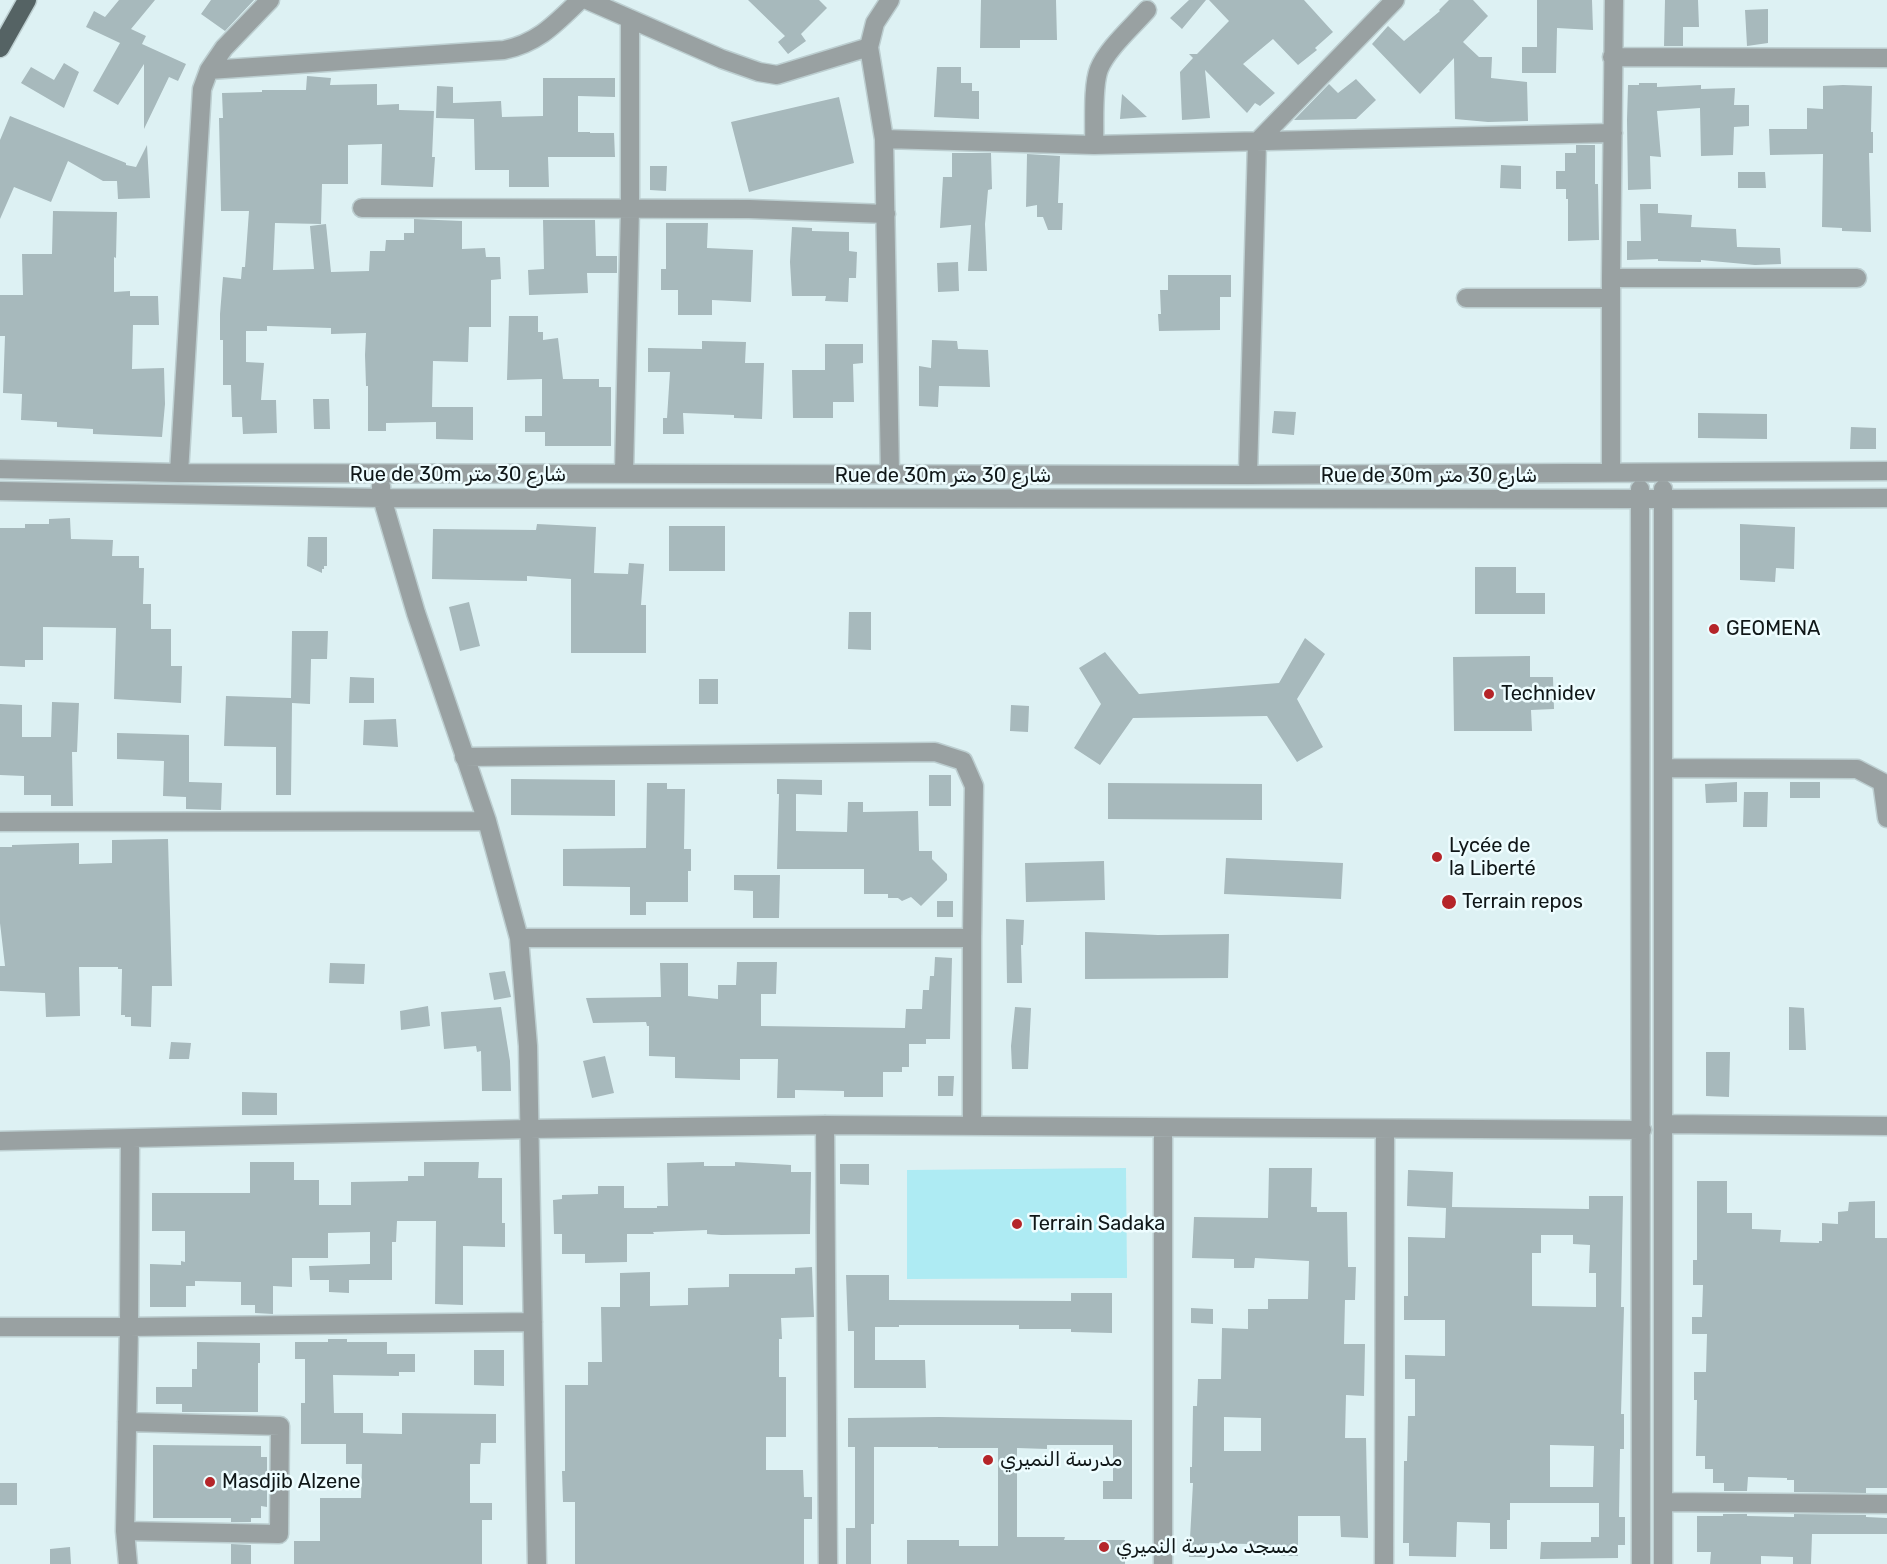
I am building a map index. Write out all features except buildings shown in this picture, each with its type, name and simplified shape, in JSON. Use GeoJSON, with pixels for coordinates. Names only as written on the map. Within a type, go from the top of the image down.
{"type":"FeatureCollection","features":[{"type":"Feature","properties":{"kind":"main road"},"geometry":{"type":"LineString","coordinates":[[0,48],[27,0]]}},
{"type":"Feature","properties":{"kind":"street"},"geometry":{"type":"LineString","coordinates":[[179,473],[202,89],[209,70],[224,48],[270,0]]}},
{"type":"Feature","properties":{"kind":"street"},"geometry":{"type":"LineString","coordinates":[[209,70],[504,50],[519,46],[548,31],[580,0]]}},
{"type":"Feature","properties":{"kind":"street"},"geometry":{"type":"LineString","coordinates":[[587,0],[722,59],[759,72],[777,75],[869,47]]}},
{"type":"Feature","properties":{"kind":"street"},"geometry":{"type":"LineString","coordinates":[[890,0],[875,23],[869,47],[884,139],[890,474]]}},
{"type":"Feature","properties":{"kind":"street"},"geometry":{"type":"LineString","coordinates":[[1248,476],[1257,142],[1395,0]]}},
{"type":"Feature","properties":{"kind":"street"},"geometry":{"type":"LineString","coordinates":[[1611,472],[1614,0]]}},
{"type":"Feature","properties":{"kind":"street"},"geometry":{"type":"LineString","coordinates":[[1094,146],[1096,83],[1099,69],[1109,52],[1147,10]]}},
{"type":"Feature","properties":{"kind":"street"},"geometry":{"type":"LineString","coordinates":[[624,473],[630,209],[630,20]]}},
{"type":"Feature","properties":{"kind":"street"},"geometry":{"type":"LineString","coordinates":[[1612,57],[1887,58]]}},
{"type":"Feature","properties":{"kind":"street"},"geometry":{"type":"LineString","coordinates":[[884,139],[1094,146],[1613,133]]}},
{"type":"Feature","properties":{"kind":"street"},"geometry":{"type":"LineString","coordinates":[[362,208],[749,209],[886,214]]}},
{"type":"Feature","properties":{"kind":"street"},"geometry":{"type":"LineString","coordinates":[[1611,278],[1857,278]]}},
{"type":"Feature","properties":{"kind":"street"},"geometry":{"type":"LineString","coordinates":[[1466,298],[1611,298]]}},
{"type":"Feature","properties":{"kind":"street","name":"Rue de 30m شارع 30 متر"},"geometry":{"type":"LineString","coordinates":[[0,469],[179,473],[1248,476],[1887,471]]}},
{"type":"Feature","properties":{"kind":"street"},"geometry":{"type":"LineString","coordinates":[[1641,472],[1641,1564]]}},
{"type":"Feature","properties":{"kind":"street"},"geometry":{"type":"LineString","coordinates":[[1663,1564],[1664,472]]}},
{"type":"Feature","properties":{"kind":"street"},"geometry":{"type":"LineString","coordinates":[[380,473],[382,498],[416,613],[487,821],[519,938],[528,1046],[537,1564]]}},
{"type":"Feature","properties":{"kind":"street","name":"Rue de 30m شارع 30 متر"},"geometry":{"type":"LineString","coordinates":[[0,491],[382,498],[1887,498]]}},
{"type":"Feature","properties":{"kind":"street"},"geometry":{"type":"LineString","coordinates":[[464,757],[935,752],[963,761],[974,786],[972,1125]]}},
{"type":"Feature","properties":{"kind":"street"},"geometry":{"type":"LineString","coordinates":[[1664,768],[1857,769],[1882,782],[1887,818]]}},
{"type":"Feature","properties":{"kind":"street"},"geometry":{"type":"LineString","coordinates":[[0,822],[487,821]]}},
{"type":"Feature","properties":{"kind":"street"},"geometry":{"type":"LineString","coordinates":[[519,938],[972,939]]}},
{"type":"Feature","properties":{"kind":"street"},"geometry":{"type":"LineString","coordinates":[[1664,1124],[1887,1126]]}},
{"type":"Feature","properties":{"kind":"street"},"geometry":{"type":"LineString","coordinates":[[0,1142],[529,1129],[825,1125],[1642,1130]]}},
{"type":"Feature","properties":{"kind":"street"},"geometry":{"type":"LineString","coordinates":[[825,1125],[828,1564]]}},
{"type":"Feature","properties":{"kind":"street"},"geometry":{"type":"LineString","coordinates":[[1163,1128],[1163,1564]]}},
{"type":"Feature","properties":{"kind":"street"},"geometry":{"type":"LineString","coordinates":[[1384,1564],[1385,1130]]}},
{"type":"Feature","properties":{"kind":"street"},"geometry":{"type":"LineString","coordinates":[[128,1564],[125,1531],[130,1139]]}},
{"type":"Feature","properties":{"kind":"street"},"geometry":{"type":"LineString","coordinates":[[0,1327],[533,1322]]}},
{"type":"Feature","properties":{"kind":"street"},"geometry":{"type":"LineString","coordinates":[[125,1531],[279,1534],[280,1426],[128,1422]]}},
{"type":"Feature","properties":{"kind":"street"},"geometry":{"type":"LineString","coordinates":[[1664,1502],[1887,1504]]}},
{"type":"Feature","properties":{"kind":"shaded area","name":"Terrain Sadaka"},"geometry":{"type":"Polygon","coordinates":[[[1126,1168],[1127,1278],[907,1279],[907,1170],[1126,1168]]]}},
{"type":"Feature","properties":{"kind":"place","name":"GEOMENA"},"geometry":{"type":"Point","coordinates":[1714,629]}},
{"type":"Feature","properties":{"kind":"place","name":"Technidev"},"geometry":{"type":"Point","coordinates":[1489,694]}},
{"type":"Feature","properties":{"kind":"place","name":"Lycée de la Liberté"},"geometry":{"type":"Point","coordinates":[1437,857]}},
{"type":"Feature","properties":{"kind":"place","name":"Terrain repos"},"geometry":{"type":"Point","coordinates":[1449,902]}},
{"type":"Feature","properties":{"kind":"place","name":"Terrain Sadaka"},"geometry":{"type":"Point","coordinates":[1017,1224]}},
{"type":"Feature","properties":{"kind":"place","name":"مدرسة النميري"},"geometry":{"type":"Point","coordinates":[988,1460]}},
{"type":"Feature","properties":{"kind":"place","name":"Masdjib Alzene"},"geometry":{"type":"Point","coordinates":[210,1482]}},
{"type":"Feature","properties":{"kind":"place","name":"مسجد مدرسة النميري"},"geometry":{"type":"Point","coordinates":[1104,1547]}}]}
